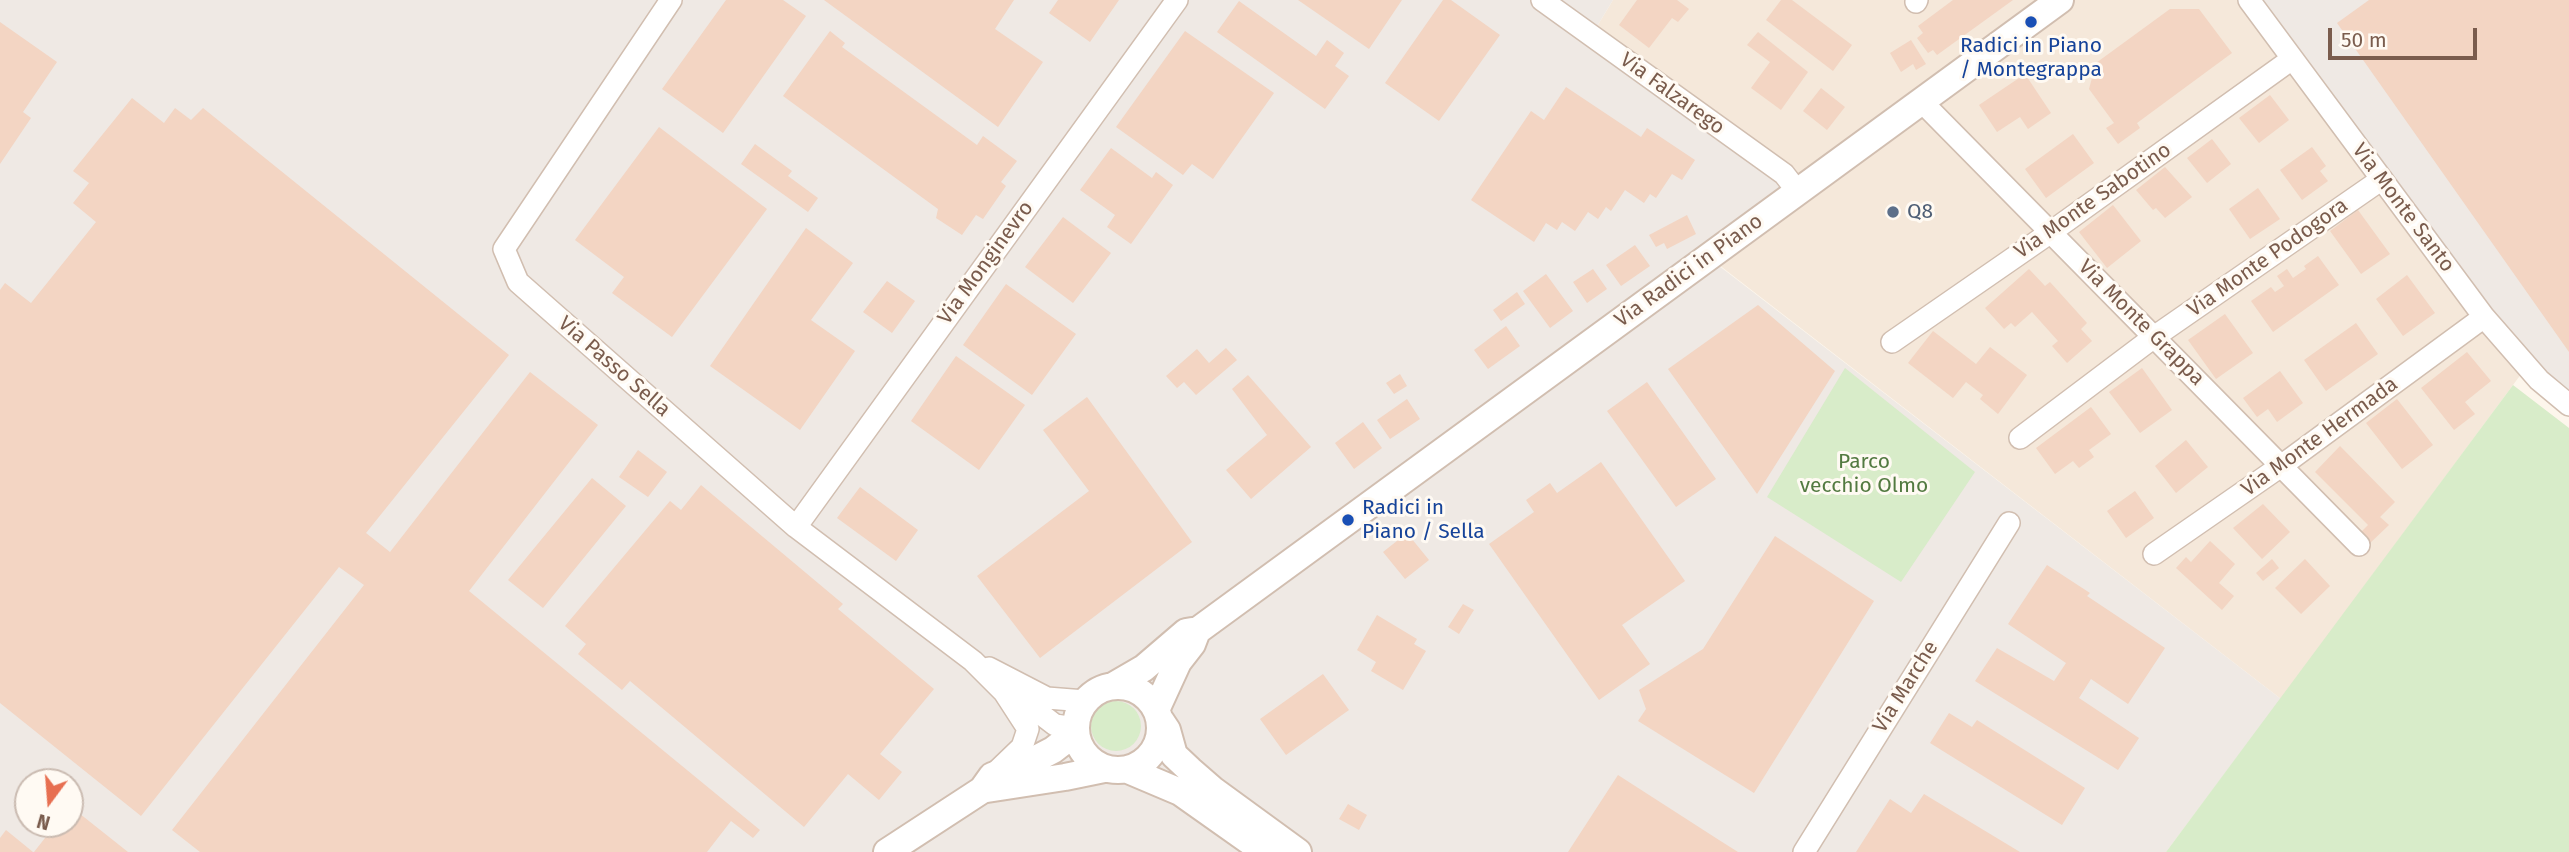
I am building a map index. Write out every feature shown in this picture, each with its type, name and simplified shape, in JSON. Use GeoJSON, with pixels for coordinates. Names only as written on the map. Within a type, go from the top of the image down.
{"type":"FeatureCollection","features":[{"type":"Feature","properties":{"kind":"street","name":"Via Passo Sella"},"geometry":{"type":"LineString","coordinates":[[671,0],[504,249],[518,282],[796,527],[973,661],[1004,692],[1028,729],[1022,747],[987,783]]}},
{"type":"Feature","properties":{"kind":"street","name":"Via Monginevro"},"geometry":{"type":"LineString","coordinates":[[796,527],[1177,0]]}},
{"type":"Feature","properties":{"kind":"street","name":"Via Falzarego"},"geometry":{"type":"LineString","coordinates":[[1542,0],[1784,174],[1798,192]]}},
{"type":"Feature","properties":{"kind":"street","name":"Via Radici in Piano"},"geometry":{"type":"LineString","coordinates":[[1113,686],[1144,668],[1186,632],[1197,631],[2060,0]]}},
{"type":"Feature","properties":{"kind":"street","name":"Via Monte Santo"},"geometry":{"type":"LineString","coordinates":[[2249,0],[2484,317],[2539,380],[2569,405]]}},
{"type":"Feature","properties":{"kind":"street","name":"Via Monte Sabotino"},"geometry":{"type":"LineString","coordinates":[[1892,342],[2292,59]]}},
{"type":"Feature","properties":{"kind":"street","name":"Via Monte Grappa"},"geometry":{"type":"LineString","coordinates":[[1922,102],[2359,545]]}},
{"type":"Feature","properties":{"kind":"street","name":"Via Monte Podogora"},"geometry":{"type":"LineString","coordinates":[[2020,438],[2154,337],[2382,179]]}},
{"type":"Feature","properties":{"kind":"street","name":"Via Monte Hermada"},"geometry":{"type":"LineString","coordinates":[[2154,554],[2281,466],[2484,317]]}},
{"type":"Feature","properties":{"kind":"street","name":"Via Marche"},"geometry":{"type":"LineString","coordinates":[[1804,852],[2009,523]]}},
{"type":"Feature","properties":{"kind":"street"},"geometry":{"type":"LineString","coordinates":[[987,783],[1065,777],[1140,765],[1150,757],[1157,746],[1160,733],[1158,715],[1178,662],[1192,644],[1197,631]]}},
{"type":"Feature","properties":{"kind":"street","name":"Via Passo Sella"},"geometry":{"type":"LineString","coordinates":[[973,661],[1047,698],[1085,701]]}},
{"type":"Feature","properties":{"kind":"street"},"geometry":{"type":"LineString","coordinates":[[1263,851],[1180,792],[1087,758],[1081,750],[1075,731],[1079,710],[1085,701],[1102,688],[1126,687],[1139,691],[1167,730],[1174,755],[1213,790],[1298,852]]}},
{"type":"Feature","properties":{"kind":"street","name":"Via Passo Sella"},"geometry":{"type":"LineString","coordinates":[[1004,692],[1020,699],[1055,724],[1075,731]]}},
{"type":"Feature","properties":{"kind":"street"},"geometry":{"type":"LineString","coordinates":[[887,852],[987,783],[1053,750],[1075,731]]}},
{"type":"Feature","properties":{"kind":"shaded area"},"geometry":{"type":"Polygon","coordinates":[[[0,0],[1613,0],[1596,28],[1794,176],[1701,252],[2281,699],[2166,852],[0,852],[0,0]]]}},
{"type":"Feature","properties":{"kind":"shaded area"},"geometry":{"type":"Polygon","coordinates":[[[1613,0],[2253,0],[2530,362],[2281,699],[1701,251],[1793,177],[1596,28],[1613,0]]]}},
{"type":"Feature","properties":{"kind":"shaded area"},"geometry":{"type":"Polygon","coordinates":[[[2253,0],[2569,0],[2569,394],[2530,362],[2253,0]]]}},
{"type":"Feature","properties":{"kind":"green space","name":"Parco vecchio Olmo"},"geometry":{"type":"Polygon","coordinates":[[[1845,368],[1975,472],[1901,582],[1767,497],[1845,368]]]}},
{"type":"Feature","properties":{"kind":"green space"},"geometry":{"type":"Polygon","coordinates":[[[2513,385],[2569,428],[2569,852],[2166,852],[2513,385]]]}},
{"type":"Feature","properties":{"kind":"green space"},"geometry":{"type":"Polygon","coordinates":[[[1116,701],[1134,708],[1141,726],[1134,744],[1116,751],[1098,744],[1091,726],[1098,708],[1116,701]]]}},
{"type":"Feature","properties":{"kind":"building"},"geometry":{"type":"Polygon","coordinates":[[[726,0],[783,0],[806,16],[723,133],[662,89],[726,0]]]}},
{"type":"Feature","properties":{"kind":"building"},"geometry":{"type":"Polygon","coordinates":[[[824,0],[1014,0],[995,29],[1043,62],[998,127],[824,0]]]}},
{"type":"Feature","properties":{"kind":"building"},"geometry":{"type":"Polygon","coordinates":[[[1058,0],[1119,0],[1090,42],[1049,13],[1058,0]]]}},
{"type":"Feature","properties":{"kind":"building"},"geometry":{"type":"Polygon","coordinates":[[[1298,0],[1402,0],[1369,49],[1298,0]]]}},
{"type":"Feature","properties":{"kind":"building"},"geometry":{"type":"Polygon","coordinates":[[[1443,0],[1451,0],[1500,35],[1439,121],[1385,83],[1443,0]]]}},
{"type":"Feature","properties":{"kind":"building"},"geometry":{"type":"Polygon","coordinates":[[[1637,0],[1677,0],[1689,9],[1678,22],[1672,18],[1649,48],[1619,25],[1637,0]]]}},
{"type":"Feature","properties":{"kind":"building"},"geometry":{"type":"Polygon","coordinates":[[[1781,0],[1792,0],[1852,45],[1833,71],[1766,20],[1781,0]]]}},
{"type":"Feature","properties":{"kind":"building"},"geometry":{"type":"Polygon","coordinates":[[[1953,0],[2013,0],[1937,55],[1933,50],[1928,53],[1917,38],[1923,33],[1918,26],[1953,0]]]}},
{"type":"Feature","properties":{"kind":"building"},"geometry":{"type":"Polygon","coordinates":[[[2369,0],[2569,0],[2569,352],[2337,23],[2369,0]]]}},
{"type":"Feature","properties":{"kind":"building"},"geometry":{"type":"Polygon","coordinates":[[[1239,1],[1316,56],[1327,40],[1344,53],[1335,66],[1349,76],[1325,109],[1217,32],[1239,1]]]}},
{"type":"Feature","properties":{"kind":"building"},"geometry":{"type":"Polygon","coordinates":[[[2170,9],[2199,9],[2232,53],[2137,123],[2140,128],[2118,144],[2106,128],[2114,123],[2089,89],[2096,63],[2170,9]]]}},
{"type":"Feature","properties":{"kind":"building"},"geometry":{"type":"Polygon","coordinates":[[[0,22],[57,62],[23,112],[31,118],[0,164],[0,22]]]}},
{"type":"Feature","properties":{"kind":"building"},"geometry":{"type":"Polygon","coordinates":[[[830,31],[845,43],[842,47],[977,145],[983,136],[1017,161],[1001,182],[1006,186],[983,219],[976,215],[962,235],[936,218],[938,209],[783,96],[830,31]]]}},
{"type":"Feature","properties":{"kind":"building"},"geometry":{"type":"Polygon","coordinates":[[[1185,31],[1274,93],[1213,179],[1192,164],[1183,175],[1116,127],[1185,31]]]}},
{"type":"Feature","properties":{"kind":"building"},"geometry":{"type":"Polygon","coordinates":[[[1758,32],[1808,72],[1781,110],[1751,88],[1770,62],[1747,45],[1758,32]]]}},
{"type":"Feature","properties":{"kind":"building"},"geometry":{"type":"Polygon","coordinates":[[[1911,40],[1926,64],[1916,70],[1913,64],[1901,72],[1890,53],[1911,40]]]}},
{"type":"Feature","properties":{"kind":"building"},"geometry":{"type":"Polygon","coordinates":[[[2025,74],[2051,113],[2028,129],[2020,117],[1997,132],[1979,105],[2025,74]]]}},
{"type":"Feature","properties":{"kind":"building"},"geometry":{"type":"Polygon","coordinates":[[[1566,87],[1641,137],[1647,128],[1695,160],[1682,180],[1672,174],[1656,198],[1650,194],[1644,203],[1625,190],[1611,211],[1606,207],[1598,219],[1588,212],[1575,231],[1562,222],[1557,230],[1546,223],[1534,242],[1471,200],[1531,111],[1544,120],[1566,87]]]}},
{"type":"Feature","properties":{"kind":"building"},"geometry":{"type":"Polygon","coordinates":[[[1821,88],[1845,107],[1827,130],[1803,111],[1821,88]]]}},
{"type":"Feature","properties":{"kind":"building"},"geometry":{"type":"Polygon","coordinates":[[[2270,95],[2289,120],[2259,143],[2239,118],[2270,95]]]}},
{"type":"Feature","properties":{"kind":"building"},"geometry":{"type":"Polygon","coordinates":[[[132,98],[164,123],[175,108],[191,120],[203,108],[509,355],[366,533],[390,552],[530,372],[598,425],[469,591],[760,830],[753,838],[731,821],[707,852],[200,852],[172,830],[364,585],[339,567],[141,816],[0,703],[0,290],[5,283],[31,303],[96,222],[73,203],[89,183],[73,171],[132,98]]]}},
{"type":"Feature","properties":{"kind":"building"},"geometry":{"type":"Polygon","coordinates":[[[659,127],[767,209],[672,337],[612,293],[624,277],[575,240],[659,127]]]}},
{"type":"Feature","properties":{"kind":"building"},"geometry":{"type":"Polygon","coordinates":[[[2073,134],[2094,163],[2046,198],[2025,169],[2073,134]]]}},
{"type":"Feature","properties":{"kind":"building"},"geometry":{"type":"Polygon","coordinates":[[[2212,139],[2231,164],[2207,183],[2187,158],[2212,139]]]}},
{"type":"Feature","properties":{"kind":"building"},"geometry":{"type":"Polygon","coordinates":[[[755,144],[792,171],[788,176],[818,198],[808,212],[741,164],[755,144]]]}},
{"type":"Feature","properties":{"kind":"building"},"geometry":{"type":"Polygon","coordinates":[[[2312,147],[2326,166],[2320,171],[2328,181],[2302,200],[2280,170],[2312,147]]]}},
{"type":"Feature","properties":{"kind":"building"},"geometry":{"type":"Polygon","coordinates":[[[1111,148],[1152,178],[1156,172],[1173,185],[1131,244],[1107,227],[1115,215],[1080,190],[1111,148]]]}},
{"type":"Feature","properties":{"kind":"building"},"geometry":{"type":"Polygon","coordinates":[[[2165,167],[2192,197],[2165,218],[2156,208],[2153,210],[2136,190],[2165,167]]]}},
{"type":"Feature","properties":{"kind":"building"},"geometry":{"type":"Polygon","coordinates":[[[2258,188],[2280,219],[2250,239],[2229,209],[2258,188]]]}},
{"type":"Feature","properties":{"kind":"building"},"geometry":{"type":"Polygon","coordinates":[[[2113,205],[2141,241],[2107,268],[2079,232],[2113,205]]]}},
{"type":"Feature","properties":{"kind":"building"},"geometry":{"type":"Polygon","coordinates":[[[2358,210],[2390,254],[2361,274],[2330,231],[2358,210]]]}},
{"type":"Feature","properties":{"kind":"building"},"geometry":{"type":"Polygon","coordinates":[[[1687,215],[1696,234],[1667,249],[1664,243],[1656,247],[1649,235],[1687,215]]]}},
{"type":"Feature","properties":{"kind":"building"},"geometry":{"type":"Polygon","coordinates":[[[1063,217],[1111,253],[1073,303],[1025,267],[1063,217]]]}},
{"type":"Feature","properties":{"kind":"building"},"geometry":{"type":"Polygon","coordinates":[[[806,228],[853,263],[811,320],[855,351],[800,430],[710,366],[806,228]]]}},
{"type":"Feature","properties":{"kind":"building"},"geometry":{"type":"Polygon","coordinates":[[[1635,245],[1650,266],[1621,286],[1606,265],[1635,245]]]}},
{"type":"Feature","properties":{"kind":"building"},"geometry":{"type":"Polygon","coordinates":[[[2318,256],[2339,285],[2273,332],[2251,301],[2271,287],[2275,292],[2284,286],[2277,276],[2287,269],[2293,278],[2318,256]]]}},
{"type":"Feature","properties":{"kind":"building"},"geometry":{"type":"Polygon","coordinates":[[[1593,269],[1607,289],[1587,303],[1573,282],[1593,269]]]}},
{"type":"Feature","properties":{"kind":"building"},"geometry":{"type":"Polygon","coordinates":[[[2029,269],[2045,286],[2050,282],[2087,323],[2081,329],[2092,341],[2067,363],[2052,346],[2058,341],[2032,312],[2015,327],[2011,323],[2004,329],[1985,308],[2029,269]]]}},
{"type":"Feature","properties":{"kind":"building"},"geometry":{"type":"Polygon","coordinates":[[[1546,274],[1573,311],[1550,328],[1523,291],[1546,274]]]}},
{"type":"Feature","properties":{"kind":"building"},"geometry":{"type":"Polygon","coordinates":[[[2407,275],[2435,313],[2403,336],[2376,299],[2407,275]]]}},
{"type":"Feature","properties":{"kind":"building"},"geometry":{"type":"Polygon","coordinates":[[[887,281],[915,301],[892,333],[863,312],[887,281]]]}},
{"type":"Feature","properties":{"kind":"building"},"geometry":{"type":"Polygon","coordinates":[[[1006,284],[1076,334],[1032,395],[963,345],[1006,284]]]}},
{"type":"Feature","properties":{"kind":"building"},"geometry":{"type":"Polygon","coordinates":[[[1517,292],[1525,304],[1501,321],[1493,310],[1517,292]]]}},
{"type":"Feature","properties":{"kind":"building"},"geometry":{"type":"Polygon","coordinates":[[[1758,305],[1835,371],[1757,494],[1668,369],[1758,305]]]}},
{"type":"Feature","properties":{"kind":"building"},"geometry":{"type":"Polygon","coordinates":[[[2225,314],[2253,353],[2216,379],[2188,340],[2225,314]]]}},
{"type":"Feature","properties":{"kind":"building"},"geometry":{"type":"Polygon","coordinates":[[[2356,323],[2378,354],[2326,391],[2304,360],[2356,323]]]}},
{"type":"Feature","properties":{"kind":"building"},"geometry":{"type":"Polygon","coordinates":[[[1506,326],[1520,346],[1488,369],[1474,350],[1506,326]]]}},
{"type":"Feature","properties":{"kind":"building"},"geometry":{"type":"Polygon","coordinates":[[[1933,331],[1976,364],[1990,347],[2027,375],[1998,414],[1980,399],[1983,395],[1966,382],[1953,398],[1908,363],[1933,331]]]}},
{"type":"Feature","properties":{"kind":"building"},"geometry":{"type":"Polygon","coordinates":[[[1226,348],[1237,360],[1196,395],[1184,382],[1177,388],[1166,376],[1197,349],[1209,363],[1226,348]]]}},
{"type":"Feature","properties":{"kind":"building"},"geometry":{"type":"Polygon","coordinates":[[[2467,352],[2491,381],[2465,402],[2475,414],[2454,430],[2421,388],[2467,352]]]}},
{"type":"Feature","properties":{"kind":"building"},"geometry":{"type":"Polygon","coordinates":[[[956,356],[1025,405],[979,470],[911,421],[956,356]]]}},
{"type":"Feature","properties":{"kind":"building"},"geometry":{"type":"Polygon","coordinates":[[[2142,368],[2172,410],[2140,433],[2109,392],[2142,368]]]}},
{"type":"Feature","properties":{"kind":"building"},"geometry":{"type":"Polygon","coordinates":[[[2280,371],[2303,403],[2277,422],[2268,409],[2257,417],[2243,398],[2280,371]]]}},
{"type":"Feature","properties":{"kind":"building"},"geometry":{"type":"Polygon","coordinates":[[[1400,374],[1407,386],[1394,394],[1386,383],[1400,374]]]}},
{"type":"Feature","properties":{"kind":"building"},"geometry":{"type":"Polygon","coordinates":[[[1248,375],[1311,447],[1251,499],[1226,470],[1267,435],[1232,389],[1248,375]]]}},
{"type":"Feature","properties":{"kind":"building"},"geometry":{"type":"Polygon","coordinates":[[[1647,382],[1716,479],[1676,507],[1607,411],[1647,382]]]}},
{"type":"Feature","properties":{"kind":"building"},"geometry":{"type":"Polygon","coordinates":[[[1087,397],[1192,542],[1040,658],[977,576],[1089,491],[1043,430],[1087,397]]]}},
{"type":"Feature","properties":{"kind":"building"},"geometry":{"type":"Polygon","coordinates":[[[1407,399],[1420,419],[1390,439],[1377,420],[1407,399]]]}},
{"type":"Feature","properties":{"kind":"building"},"geometry":{"type":"Polygon","coordinates":[[[2397,399],[2433,445],[2402,469],[2366,423],[2397,399]]]}},
{"type":"Feature","properties":{"kind":"building"},"geometry":{"type":"Polygon","coordinates":[[[2091,407],[2111,434],[2089,450],[2094,457],[2079,468],[2073,461],[2055,474],[2036,448],[2091,407]]]}},
{"type":"Feature","properties":{"kind":"building"},"geometry":{"type":"Polygon","coordinates":[[[1363,422],[1382,448],[1354,469],[1335,443],[1363,422]]]}},
{"type":"Feature","properties":{"kind":"building"},"geometry":{"type":"Polygon","coordinates":[[[2186,440],[2208,467],[2176,493],[2155,466],[2186,440]]]}},
{"type":"Feature","properties":{"kind":"building"},"geometry":{"type":"Polygon","coordinates":[[[2340,446],[2395,502],[2380,517],[2389,525],[2368,545],[2358,535],[2368,525],[2315,472],[2340,446]]]}},
{"type":"Feature","properties":{"kind":"building"},"geometry":{"type":"Polygon","coordinates":[[[638,450],[667,472],[648,497],[619,477],[638,450]]]}},
{"type":"Feature","properties":{"kind":"building"},"geometry":{"type":"Polygon","coordinates":[[[1601,462],[1685,581],[1622,625],[1650,664],[1599,700],[1489,544],[1534,512],[1526,500],[1550,483],[1557,493],[1601,462]]]}},
{"type":"Feature","properties":{"kind":"building"},"geometry":{"type":"Polygon","coordinates":[[[592,478],[626,506],[543,608],[508,580],[592,478]]]}},
{"type":"Feature","properties":{"kind":"building"},"geometry":{"type":"Polygon","coordinates":[[[701,485],[843,604],[838,609],[934,689],[880,754],[902,772],[879,800],[848,774],[804,827],[630,681],[622,690],[578,654],[586,644],[565,626],[670,501],[681,510],[701,485]]]}},
{"type":"Feature","properties":{"kind":"building"},"geometry":{"type":"Polygon","coordinates":[[[860,487],[918,530],[896,561],[837,518],[860,487]]]}},
{"type":"Feature","properties":{"kind":"building"},"geometry":{"type":"Polygon","coordinates":[[[2135,491],[2154,518],[2126,538],[2107,511],[2135,491]]]}},
{"type":"Feature","properties":{"kind":"building"},"geometry":{"type":"Polygon","coordinates":[[[2263,504],[2290,532],[2262,559],[2233,528],[2263,504]]]}},
{"type":"Feature","properties":{"kind":"building"},"geometry":{"type":"Polygon","coordinates":[[[1407,533],[1429,560],[1405,579],[1383,552],[1407,533]]]}},
{"type":"Feature","properties":{"kind":"building"},"geometry":{"type":"Polygon","coordinates":[[[1775,536],[1874,601],[1754,793],[1638,721],[1646,709],[1639,690],[1703,649],[1775,536]]]}},
{"type":"Feature","properties":{"kind":"building"},"geometry":{"type":"Polygon","coordinates":[[[2210,541],[2235,564],[2219,583],[2234,596],[2222,610],[2176,568],[2186,557],[2191,562],[2210,541]]]}},
{"type":"Feature","properties":{"kind":"building"},"geometry":{"type":"Polygon","coordinates":[[[2272,559],[2279,568],[2263,581],[2256,573],[2272,559]]]}},
{"type":"Feature","properties":{"kind":"building"},"geometry":{"type":"Polygon","coordinates":[[[2305,559],[2330,586],[2301,614],[2275,588],[2305,559]]]}},
{"type":"Feature","properties":{"kind":"building"},"geometry":{"type":"Polygon","coordinates":[[[2047,565],[2090,593],[2087,596],[2165,648],[2128,704],[2091,679],[2079,698],[2139,738],[2118,770],[1975,681],[1997,648],[2054,681],[2066,663],[2008,624],[2047,565]]]}},
{"type":"Feature","properties":{"kind":"building"},"geometry":{"type":"Polygon","coordinates":[[[1463,604],[1474,610],[1459,634],[1448,627],[1463,604]]]}},
{"type":"Feature","properties":{"kind":"building"},"geometry":{"type":"Polygon","coordinates":[[[1377,615],[1417,639],[1414,644],[1426,651],[1403,690],[1371,671],[1376,662],[1357,650],[1377,615]]]}},
{"type":"Feature","properties":{"kind":"building"},"geometry":{"type":"Polygon","coordinates":[[[1323,674],[1349,710],[1286,755],[1260,719],[1323,674]]]}},
{"type":"Feature","properties":{"kind":"building"},"geometry":{"type":"Polygon","coordinates":[[[1949,713],[1972,727],[1977,720],[2085,788],[2062,825],[1930,743],[1949,713]]]}},
{"type":"Feature","properties":{"kind":"building"},"geometry":{"type":"Polygon","coordinates":[[[1618,775],[1719,840],[1738,852],[1568,852],[1618,775]]]}},
{"type":"Feature","properties":{"kind":"building"},"geometry":{"type":"Polygon","coordinates":[[[1924,794],[2020,852],[1856,852],[1890,799],[1911,813],[1924,794]]]}},
{"type":"Feature","properties":{"kind":"building"},"geometry":{"type":"Polygon","coordinates":[[[1348,804],[1367,815],[1359,830],[1339,819],[1348,804]]]}},
{"type":"Feature","properties":{"kind":"building"},"geometry":{"type":"Polygon","coordinates":[[[84,817],[128,852],[34,852],[45,838],[84,838],[84,817]]]}},
{"type":"Feature","properties":{"kind":"building"},"geometry":{"type":"Polygon","coordinates":[[[6,830],[33,852],[0,852],[0,838],[6,830]]]}},
{"type":"Feature","properties":{"kind":"place","name":"Radici in Piano / Montegrappa"},"geometry":{"type":"Point","coordinates":[2031,22]}},
{"type":"Feature","properties":{"kind":"place","name":"Q8"},"geometry":{"type":"Point","coordinates":[1893,212]}},
{"type":"Feature","properties":{"kind":"place","name":"Radici in Piano / Sella"},"geometry":{"type":"Point","coordinates":[1348,520]}}]}
